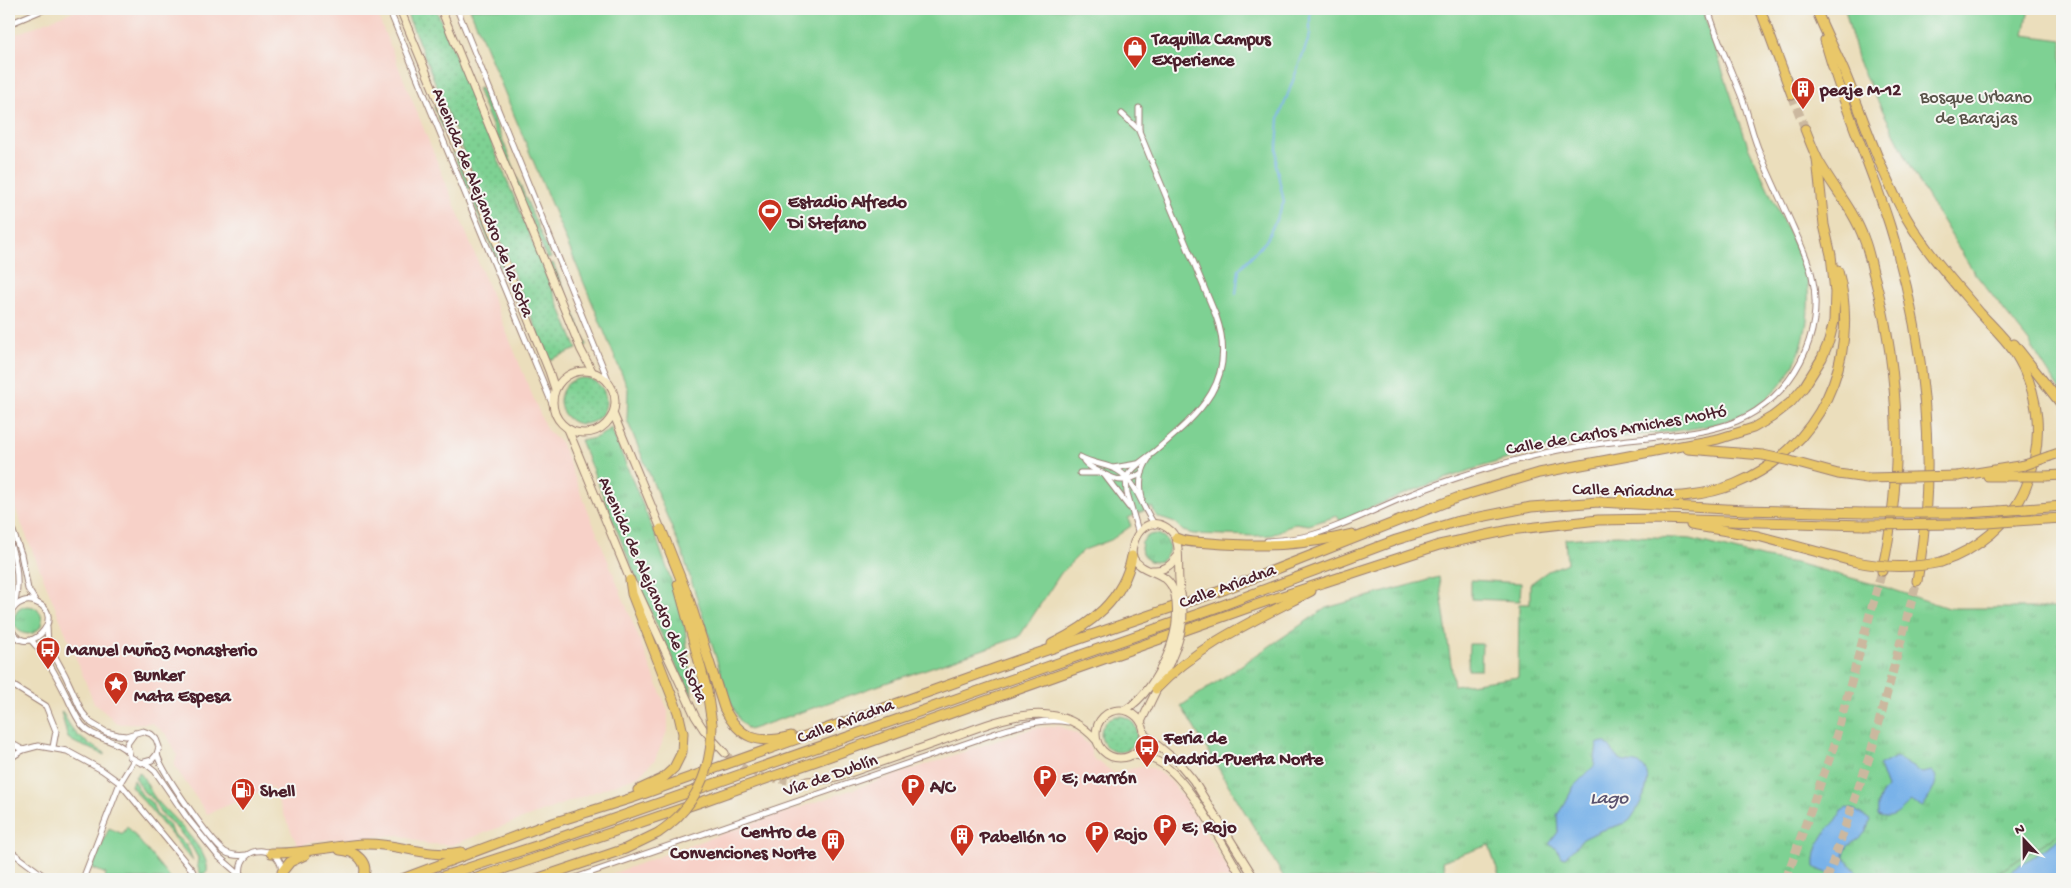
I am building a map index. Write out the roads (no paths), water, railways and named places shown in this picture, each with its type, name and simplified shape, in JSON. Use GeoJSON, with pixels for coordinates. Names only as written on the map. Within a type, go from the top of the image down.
{"type":"FeatureCollection","features":[{"type":"Feature","properties":{"kind":"highway"},"geometry":{"type":"LineString","coordinates":[[1760,9],[1792,94]]}},
{"type":"Feature","properties":{"kind":"highway"},"geometry":{"type":"LineString","coordinates":[[1816,9],[1834,73],[1890,225],[1912,310],[1923,381],[1927,453],[1925,510],[1917,581]]}},
{"type":"Feature","properties":{"kind":"highway"},"geometry":{"type":"LineString","coordinates":[[1659,519],[1758,536],[1852,561],[1891,568],[1916,567],[1941,562],[1973,547],[1992,533],[2008,516],[2022,496],[2033,470],[2037,451],[2038,419],[2028,376],[2014,352],[1931,255],[1906,217],[1886,177],[1844,69],[1819,18]]}},
{"type":"Feature","properties":{"kind":"highway"},"geometry":{"type":"LineString","coordinates":[[1804,129],[1818,159],[1855,219],[1864,238],[1880,300],[1892,360],[1897,437],[1892,508],[1882,571]]}},
{"type":"Feature","properties":{"kind":"highway"},"geometry":{"type":"LineString","coordinates":[[1599,502],[1621,498],[1692,495],[1734,484],[1775,462],[1802,436],[1813,422],[1831,389],[1840,365],[1844,342],[1844,298],[1824,225],[1818,159]]}},
{"type":"Feature","properties":{"kind":"highway"},"geometry":{"type":"LineString","coordinates":[[570,816],[632,798],[1021,659],[1226,589],[1381,526],[1504,482],[1600,460],[1672,449],[1727,437],[1753,428],[1772,417],[1790,403],[1804,387],[1822,358],[1834,321],[1835,292],[1831,255]]}},
{"type":"Feature","properties":{"kind":"highway"},"geometry":{"type":"LineString","coordinates":[[1960,288],[1998,325],[2026,357],[2062,405]]}},
{"type":"Feature","properties":{"kind":"highway"},"geometry":{"type":"LineString","coordinates":[[1672,449],[1708,449],[1763,455],[1838,474],[1867,478],[2062,476]]}},
{"type":"Feature","properties":{"kind":"highway"},"geometry":{"type":"LineString","coordinates":[[1958,476],[2025,465],[2062,452]]}},
{"type":"Feature","properties":{"kind":"highway","name":"Calle Ariadna"},"geometry":{"type":"LineString","coordinates":[[434,879],[536,846],[1218,607],[1396,540],[1455,522],[1531,507],[1599,502],[1744,510],[1864,513],[1965,513],[2062,506]]}},
{"type":"Feature","properties":{"kind":"highway","name":"Calle Ariadna"},"geometry":{"type":"LineString","coordinates":[[474,879],[590,841],[1339,577],[1440,545],[1510,530],[1598,520],[1659,519],[1863,525],[1962,524],[2062,518]]}},
{"type":"Feature","properties":{"kind":"highway"},"geometry":{"type":"LineString","coordinates":[[1176,538],[1185,541],[1247,546],[1303,544],[1381,526]]}},
{"type":"Feature","properties":{"kind":"highway"},"geometry":{"type":"LineString","coordinates":[[661,529],[690,602],[724,708],[732,722],[741,732],[750,738],[759,740],[782,738],[846,718],[873,712]]}},
{"type":"Feature","properties":{"kind":"highway"},"geometry":{"type":"LineString","coordinates":[[536,879],[625,849],[658,833],[684,810],[700,785],[710,758],[712,724],[707,691],[661,529]]}},
{"type":"Feature","properties":{"kind":"highway"},"geometry":{"type":"LineString","coordinates":[[1021,659],[1077,631],[1102,612],[1124,583],[1132,556]]}},
{"type":"Feature","properties":{"kind":"highway"},"geometry":{"type":"LineString","coordinates":[[1156,690],[1181,665],[1200,652],[1273,610],[1339,577]]}},
{"type":"Feature","properties":{"kind":"highway"},"geometry":{"type":"LineString","coordinates":[[402,879],[570,816],[662,779],[674,768],[682,752],[684,742],[682,724],[632,594],[630,580]]}},
{"type":"Feature","properties":{"kind":"highway"},"geometry":{"type":"LineString","coordinates":[[272,853],[299,852],[363,844],[390,845],[422,853],[443,855],[484,847]]}},
{"type":"Feature","properties":{"kind":"highway"},"geometry":{"type":"LineString","coordinates":[[280,877],[286,864],[300,856],[344,850],[354,853],[363,862],[365,871],[363,879]]}},
{"type":"Feature","properties":{"kind":"street"},"geometry":{"type":"LineString","coordinates":[[9,24],[45,9]]}},
{"type":"Feature","properties":{"kind":"street","name":"Avenida de Alejandro de la Sota"},"geometry":{"type":"LineString","coordinates":[[389,9],[553,406]]}},
{"type":"Feature","properties":{"kind":"street","name":"Avenida de Alejandro de la Sota"},"geometry":{"type":"LineString","coordinates":[[400,9],[550,371],[555,389]]}},
{"type":"Feature","properties":{"kind":"street","name":"Avenida de Alejandro de la Sota"},"geometry":{"type":"LineString","coordinates":[[441,9],[581,350],[592,371]]}},
{"type":"Feature","properties":{"kind":"street"},"geometry":{"type":"LineString","coordinates":[[457,9],[605,368],[615,397],[613,413],[607,423],[591,432],[580,433],[568,429],[556,417],[553,406],[555,389],[570,373],[592,371],[609,382]]}},
{"type":"Feature","properties":{"kind":"street","name":"Calle de Carlos Arniches Moltó"},"geometry":{"type":"LineString","coordinates":[[1200,542],[1237,543],[1297,538],[1314,534],[1411,494],[1483,468],[1561,450],[1683,434],[1721,426],[1746,416],[1774,398],[1792,378],[1805,351],[1811,334],[1814,287],[1809,265],[1758,148],[1742,98],[1716,36],[1708,9]]}},
{"type":"Feature","properties":{"kind":"street"},"geometry":{"type":"LineString","coordinates":[[1138,531],[1127,493],[1126,478],[1139,463],[1153,453],[1200,410],[1213,392],[1221,370],[1224,351],[1221,331],[1216,316],[1140,131],[1139,108]]}},
{"type":"Feature","properties":{"kind":"street"},"geometry":{"type":"LineString","coordinates":[[1122,114],[1140,131]]}},
{"type":"Feature","properties":{"kind":"street","name":"Avenida de Alejandro de la Sota"},"geometry":{"type":"LineString","coordinates":[[613,413],[661,529]]}},
{"type":"Feature","properties":{"kind":"street","name":"Avenida de Alejandro de la Sota"},"geometry":{"type":"LineString","coordinates":[[568,429],[630,580],[638,592],[695,716],[704,730],[725,753]]}},
{"type":"Feature","properties":{"kind":"street"},"geometry":{"type":"LineString","coordinates":[[1143,503],[1140,486],[1142,473],[1145,464],[1153,453]]}},
{"type":"Feature","properties":{"kind":"street"},"geometry":{"type":"LineString","coordinates":[[1139,463],[1113,468],[1096,465],[1080,457],[1088,466],[1120,480],[1142,473]]}},
{"type":"Feature","properties":{"kind":"street"},"geometry":{"type":"LineString","coordinates":[[1088,466],[1086,470],[1080,473],[1103,473],[1134,514]]}},
{"type":"Feature","properties":{"kind":"street"},"geometry":{"type":"LineString","coordinates":[[1113,468],[1132,483],[1155,524]]}},
{"type":"Feature","properties":{"kind":"street"},"geometry":{"type":"LineString","coordinates":[[9,520],[21,554],[28,588],[36,602]]}},
{"type":"Feature","properties":{"kind":"street"},"geometry":{"type":"LineString","coordinates":[[1177,557],[1170,566],[1163,569],[1152,570],[1143,568],[1132,556],[1132,542],[1138,531],[1155,524],[1165,527],[1176,538],[1179,549],[1177,557],[1178,595],[1183,621],[1179,641],[1146,692],[1125,710],[1110,712],[1104,716],[1096,727],[1097,741],[1102,751],[1112,757],[1123,758],[1133,755],[1152,758],[1180,780],[1243,879]]}},
{"type":"Feature","properties":{"kind":"street"},"geometry":{"type":"LineString","coordinates":[[9,541],[15,556],[18,590],[9,618]]}},
{"type":"Feature","properties":{"kind":"street"},"geometry":{"type":"LineString","coordinates":[[1152,570],[1169,581],[1178,595]]}},
{"type":"Feature","properties":{"kind":"street"},"geometry":{"type":"LineString","coordinates":[[14,606],[25,601],[36,602],[41,605],[48,616],[48,644],[87,719],[99,728],[113,734],[126,736],[146,732],[154,736],[159,744],[157,754],[152,760],[145,763]]}},
{"type":"Feature","properties":{"kind":"street"},"geometry":{"type":"LineString","coordinates":[[9,623],[16,636]]}},
{"type":"Feature","properties":{"kind":"street"},"geometry":{"type":"LineString","coordinates":[[9,635],[31,640],[38,638],[47,627]]}},
{"type":"Feature","properties":{"kind":"street"},"geometry":{"type":"LineString","coordinates":[[31,640],[45,658],[84,728],[116,742],[134,760],[145,763],[155,771],[188,819],[218,856],[242,878]]}},
{"type":"Feature","properties":{"kind":"street"},"geometry":{"type":"LineString","coordinates":[[1141,722],[1168,659]]}},
{"type":"Feature","properties":{"kind":"street"},"geometry":{"type":"LineString","coordinates":[[9,683],[46,706],[56,732],[53,748]]}},
{"type":"Feature","properties":{"kind":"street"},"geometry":{"type":"LineString","coordinates":[[1125,710],[1137,716],[1145,735],[1178,762],[1194,780],[1255,879]]}},
{"type":"Feature","properties":{"kind":"street"},"geometry":{"type":"LineString","coordinates":[[807,782],[829,779],[850,773],[1015,716],[1036,714],[1064,717],[1082,727]]}},
{"type":"Feature","properties":{"kind":"street","name":"Vía de Dublín"},"geometry":{"type":"LineString","coordinates":[[572,879],[1028,723],[1058,721],[1082,727],[1097,741]]}},
{"type":"Feature","properties":{"kind":"street"},"geometry":{"type":"LineString","coordinates":[[128,752],[128,742],[135,733]]}},
{"type":"Feature","properties":{"kind":"street"},"geometry":{"type":"LineString","coordinates":[[1133,755],[1141,746],[1145,735]]}},
{"type":"Feature","properties":{"kind":"street"},"geometry":{"type":"LineString","coordinates":[[9,742],[23,750]]}},
{"type":"Feature","properties":{"kind":"street"},"geometry":{"type":"LineString","coordinates":[[9,759],[23,750],[38,746],[67,751],[120,783],[192,870],[196,879]]}},
{"type":"Feature","properties":{"kind":"street"},"geometry":{"type":"LineString","coordinates":[[157,754],[164,770],[218,844],[231,855],[247,855],[258,850],[272,853],[280,862],[280,877]]}},
{"type":"Feature","properties":{"kind":"street"},"geometry":{"type":"LineString","coordinates":[[77,879],[83,877],[120,783],[134,760]]}},
{"type":"Feature","properties":{"kind":"street"},"geometry":{"type":"LineString","coordinates":[[9,850],[48,879]]}},
{"type":"Feature","properties":{"kind":"street"},"geometry":{"type":"LineString","coordinates":[[242,878],[242,863],[247,855]]}},
{"type":"Feature","properties":{"kind":"water","name":"Lago"},"geometry":{"type":"Polygon","coordinates":[[[1606,743],[1620,760],[1637,763],[1642,766],[1648,778],[1645,793],[1630,820],[1583,839],[1565,858],[1561,857],[1557,849],[1549,844],[1558,832],[1557,815],[1574,786],[1594,766],[1597,744],[1606,743]]]}},
{"type":"Feature","properties":{"kind":"water"},"geometry":{"type":"Polygon","coordinates":[[[1896,757],[1922,773],[1932,771],[1936,776],[1936,781],[1922,807],[1911,802],[1893,816],[1884,817],[1878,815],[1878,807],[1880,797],[1887,788],[1879,766],[1896,757]]]}},
{"type":"Feature","properties":{"kind":"water"},"geometry":{"type":"Polygon","coordinates":[[[1847,808],[1855,810],[1870,820],[1860,838],[1849,845],[1845,851],[1844,856],[1857,873],[1845,879],[1815,867],[1815,858],[1823,837],[1836,821],[1841,811],[1847,808]]]}},
{"type":"Feature","properties":{"kind":"water"},"geometry":{"type":"Polygon","coordinates":[[[2061,838],[2062,879],[2000,879],[2061,838]]]}},
{"type":"Feature","properties":{"kind":"waterway"},"geometry":{"type":"LineString","coordinates":[[1236,294],[1239,269],[1266,241],[1284,202],[1276,165],[1279,118],[1310,35],[1310,9]]}},
{"type":"Feature","properties":{"kind":"tunnel"},"geometry":{"type":"LineString","coordinates":[[1792,95],[1805,129]]}},
{"type":"Feature","properties":{"kind":"tunnel"},"geometry":{"type":"LineString","coordinates":[[1786,879],[1833,748],[1882,571]]}},
{"type":"Feature","properties":{"kind":"tunnel"},"geometry":{"type":"LineString","coordinates":[[1827,879],[1871,752],[1917,581]]}},
{"type":"Feature","properties":{"kind":"tunnel"},"geometry":{"type":"LineString","coordinates":[[725,753],[753,773],[773,779],[807,781]]}},
{"type":"Feature","properties":{"kind":"place","name":"Taquilla Campus Experience"},"geometry":{"type":"Point","coordinates":[1135,69]}},
{"type":"Feature","properties":{"kind":"place","name":"peaje M-12"},"geometry":{"type":"Point","coordinates":[1803,110]}},
{"type":"Feature","properties":{"kind":"place","name":"Estadio Alfredo Di Stefano"},"geometry":{"type":"Point","coordinates":[770,232]}},
{"type":"Feature","properties":{"kind":"place","name":"Manuel Muñoz Monasterio"},"geometry":{"type":"Point","coordinates":[48,670]}},
{"type":"Feature","properties":{"kind":"place","name":"Bunker Mata Espesa"},"geometry":{"type":"Point","coordinates":[116,705]}},
{"type":"Feature","properties":{"kind":"place","name":"Feria de Madrid-Puerta Norte"},"geometry":{"type":"Point","coordinates":[1147,768]}},
{"type":"Feature","properties":{"kind":"place","name":"E; Marrón"},"geometry":{"type":"Point","coordinates":[1045,798]}},
{"type":"Feature","properties":{"kind":"place","name":"A/C"},"geometry":{"type":"Point","coordinates":[913,807]}},
{"type":"Feature","properties":{"kind":"place","name":"Shell"},"geometry":{"type":"Point","coordinates":[243,811]}},
{"type":"Feature","properties":{"kind":"place","name":"E; Rojo"},"geometry":{"type":"Point","coordinates":[1165,847]}},
{"type":"Feature","properties":{"kind":"place","name":"Rojo"},"geometry":{"type":"Point","coordinates":[1097,854]}},
{"type":"Feature","properties":{"kind":"place","name":"Pabellón 10"},"geometry":{"type":"Point","coordinates":[962,857]}},
{"type":"Feature","properties":{"kind":"place","name":"Centro de Convenciones Norte"},"geometry":{"type":"Point","coordinates":[833,862]}},
{"type":"Feature","properties":{"kind":"park label","name":"Bosque Urbano de Barajas"},"geometry":{"type":"Point","coordinates":[1976,106]}}]}
